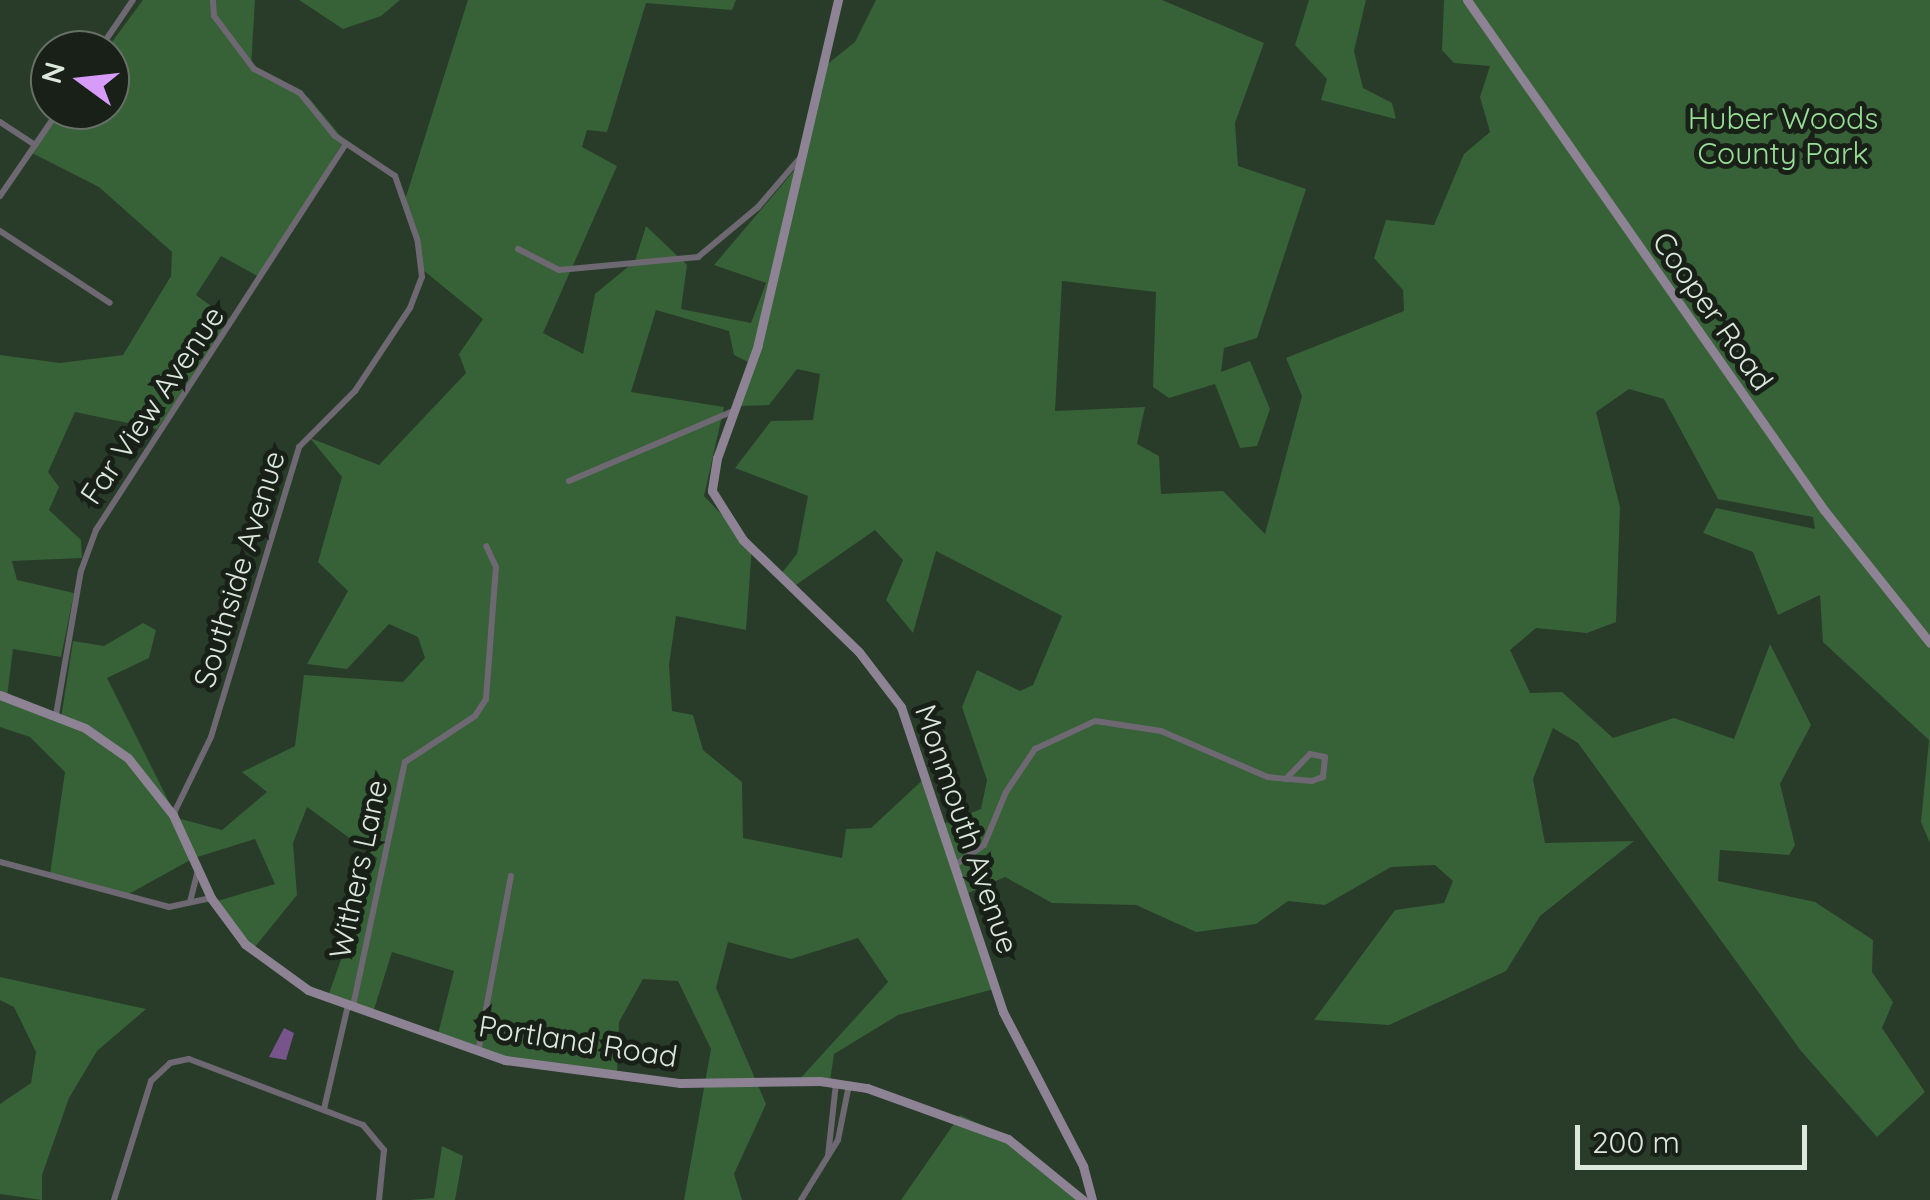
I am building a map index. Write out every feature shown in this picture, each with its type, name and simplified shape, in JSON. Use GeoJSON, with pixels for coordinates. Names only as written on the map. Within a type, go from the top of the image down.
{"type":"FeatureCollection","features":[{"type":"Feature","properties":{"kind":"street"},"geometry":{"type":"LineString","coordinates":[[113,30],[133,0]]}},
{"type":"Feature","properties":{"kind":"street"},"geometry":{"type":"LineString","coordinates":[[212,0],[214,16],[254,69],[300,93],[346,144]]}},
{"type":"Feature","properties":{"kind":"street","name":"Monmouth Avenue"},"geometry":{"type":"LineString","coordinates":[[838,0],[736,410],[713,470],[715,500],[742,540],[859,652],[901,707],[1003,1012],[1083,1166],[1092,1200]]}},
{"type":"Feature","properties":{"kind":"street","name":"Cooper Road"},"geometry":{"type":"LineString","coordinates":[[1467,0],[1824,510],[1930,643]]}},
{"type":"Feature","properties":{"kind":"street"},"geometry":{"type":"LineString","coordinates":[[0,122],[35,145]]}},
{"type":"Feature","properties":{"kind":"street"},"geometry":{"type":"LineString","coordinates":[[0,196],[45,130]]}},
{"type":"Feature","properties":{"kind":"street","name":"Southside Avenue"},"geometry":{"type":"LineString","coordinates":[[174,815],[211,737],[299,447],[356,391],[410,308],[422,278],[418,249],[394,176],[346,144]]}},
{"type":"Feature","properties":{"kind":"street","name":"Far View Avenue"},"geometry":{"type":"LineString","coordinates":[[56,715],[88,547],[346,144]]}},
{"type":"Feature","properties":{"kind":"street"},"geometry":{"type":"LineString","coordinates":[[518,250],[559,270],[698,257],[758,207],[801,158]]}},
{"type":"Feature","properties":{"kind":"street"},"geometry":{"type":"LineString","coordinates":[[0,231],[110,304]]}},
{"type":"Feature","properties":{"kind":"street"},"geometry":{"type":"LineString","coordinates":[[569,482],[736,410]]}},
{"type":"Feature","properties":{"kind":"street","name":"Withers Lane"},"geometry":{"type":"LineString","coordinates":[[324,1109],[405,762],[475,716],[486,700],[496,567],[486,546]]}},
{"type":"Feature","properties":{"kind":"street","name":"Portland Road"},"geometry":{"type":"LineString","coordinates":[[0,695],[56,715],[118,750],[174,815],[211,898],[265,964],[350,1006],[478,1053],[680,1083],[849,1085],[987,1128],[1020,1146],[1082,1200]]}},
{"type":"Feature","properties":{"kind":"street"},"geometry":{"type":"LineString","coordinates":[[956,865],[984,844],[1006,792],[1035,749],[1096,721],[1161,731],[1286,779],[1323,777],[1325,757],[1310,754],[1286,779]]}},
{"type":"Feature","properties":{"kind":"street"},"geometry":{"type":"LineString","coordinates":[[0,862],[169,908],[211,898]]}},
{"type":"Feature","properties":{"kind":"street"},"geometry":{"type":"LineString","coordinates":[[190,903],[198,870]]}},
{"type":"Feature","properties":{"kind":"street"},"geometry":{"type":"LineString","coordinates":[[478,1053],[511,876]]}},
{"type":"Feature","properties":{"kind":"street"},"geometry":{"type":"LineString","coordinates":[[114,1200],[147,1091],[170,1063],[200,1060],[362,1125],[383,1146],[378,1200]]}},
{"type":"Feature","properties":{"kind":"street"},"geometry":{"type":"LineString","coordinates":[[828,1157],[836,1083]]}},
{"type":"Feature","properties":{"kind":"street"},"geometry":{"type":"LineString","coordinates":[[800,1200],[840,1132],[849,1085]]}},
{"type":"Feature","properties":{"kind":"green space","name":"Huber Woods County Park"},"geometry":{"type":"Polygon","coordinates":[[[143,0],[255,0],[251,67],[309,98],[344,140],[261,278],[221,256],[196,295],[232,321],[157,429],[75,412],[48,472],[59,487],[49,510],[81,540],[82,558],[12,561],[17,580],[74,593],[61,657],[13,649],[7,697],[61,718],[73,641],[104,646],[143,623],[156,630],[149,658],[107,678],[177,818],[222,830],[267,792],[242,772],[295,746],[304,675],[403,682],[425,658],[418,637],[389,624],[347,669],[307,664],[348,591],[318,562],[342,477],[310,438],[379,465],[466,373],[459,354],[483,319],[423,270],[405,200],[468,0],[736,0],[732,10],[646,3],[607,132],[587,130],[582,147],[617,166],[543,333],[583,354],[595,294],[635,261],[646,226],[687,265],[681,309],[751,323],[766,283],[714,265],[798,166],[820,70],[855,42],[876,0],[1162,0],[1264,43],[1235,123],[1238,166],[1306,189],[1257,338],[1224,348],[1221,372],[1250,361],[1270,409],[1257,446],[1240,448],[1215,384],[1169,398],[1153,387],[1156,292],[1062,281],[1055,411],[1145,407],[1137,444],[1159,456],[1161,494],[1223,491],[1265,534],[1302,396],[1286,358],[1404,311],[1403,290],[1374,258],[1386,220],[1434,225],[1464,154],[1490,132],[1480,97],[1490,66],[1454,63],[1442,50],[1444,0],[1930,0],[1930,843],[1921,822],[1929,740],[1823,642],[1820,595],[1778,615],[1753,552],[1703,533],[1716,508],[1815,529],[1813,517],[1718,499],[1664,399],[1629,389],[1596,412],[1620,507],[1616,622],[1587,633],[1536,628],[1510,650],[1530,693],[1562,692],[1613,738],[1674,718],[1734,739],[1770,644],[1811,725],[1780,784],[1795,845],[1789,855],[1720,850],[1718,881],[1815,902],[1873,940],[1872,972],[1893,1002],[1882,1028],[1925,1092],[1877,1137],[1801,1051],[1578,743],[1553,728],[1533,779],[1545,843],[1634,841],[1540,916],[1506,971],[1389,1025],[1314,1020],[1395,910],[1444,903],[1453,881],[1435,865],[1391,867],[1325,905],[1288,901],[1256,924],[1196,932],[1136,905],[1052,903],[1005,877],[966,894],[994,989],[898,1015],[834,1054],[830,1081],[798,1081],[888,982],[858,938],[791,959],[728,942],[716,988],[766,1104],[734,1174],[742,1200],[684,1200],[711,1049],[678,981],[643,979],[619,1022],[617,1074],[487,1058],[437,1038],[454,971],[392,952],[372,1016],[327,999],[377,858],[307,807],[293,843],[297,895],[250,953],[214,902],[275,884],[255,839],[194,858],[125,896],[50,874],[65,772],[30,737],[0,727],[0,355],[60,363],[123,355],[171,276],[172,252],[99,187],[30,152],[46,130],[130,130],[130,30],[121,30],[143,0]],[[656,310],[631,392],[724,407],[704,496],[752,546],[746,630],[676,616],[669,665],[672,711],[693,715],[703,750],[742,782],[743,838],[842,858],[846,829],[871,828],[927,776],[943,824],[981,809],[987,780],[962,707],[977,670],[1020,691],[1033,685],[1062,616],[936,551],[913,633],[886,600],[903,560],[875,530],[793,587],[780,575],[797,554],[808,496],[735,468],[771,421],[813,420],[820,374],[797,369],[769,405],[736,406],[750,363],[734,355],[729,331],[656,310]]]}},
{"type":"Feature","properties":{"kind":"green space"},"geometry":{"type":"Polygon","coordinates":[[[299,0],[400,0],[381,16],[343,29],[299,0]]]}},
{"type":"Feature","properties":{"kind":"green space"},"geometry":{"type":"Polygon","coordinates":[[[1309,0],[1366,0],[1354,51],[1363,88],[1392,103],[1396,119],[1321,100],[1327,79],[1295,45],[1309,0]]]}},
{"type":"Feature","properties":{"kind":"green space"},"geometry":{"type":"Polygon","coordinates":[[[0,977],[146,1009],[97,1051],[69,1098],[42,1175],[42,1200],[0,1194],[0,1104],[31,1083],[36,1052],[14,1007],[0,1000],[0,977]]]}},
{"type":"Feature","properties":{"kind":"green space"},"geometry":{"type":"Polygon","coordinates":[[[960,1115],[1017,1141],[1081,1200],[901,1200],[960,1115]]]}},
{"type":"Feature","properties":{"kind":"green space"},"geometry":{"type":"Polygon","coordinates":[[[442,1146],[463,1156],[455,1200],[410,1200],[434,1198],[442,1146]]]}},
{"type":"Feature","properties":{"kind":"shaded area"},"geometry":{"type":"Polygon","coordinates":[[[284,1028],[294,1033],[286,1060],[269,1057],[284,1028]]]}}]}
